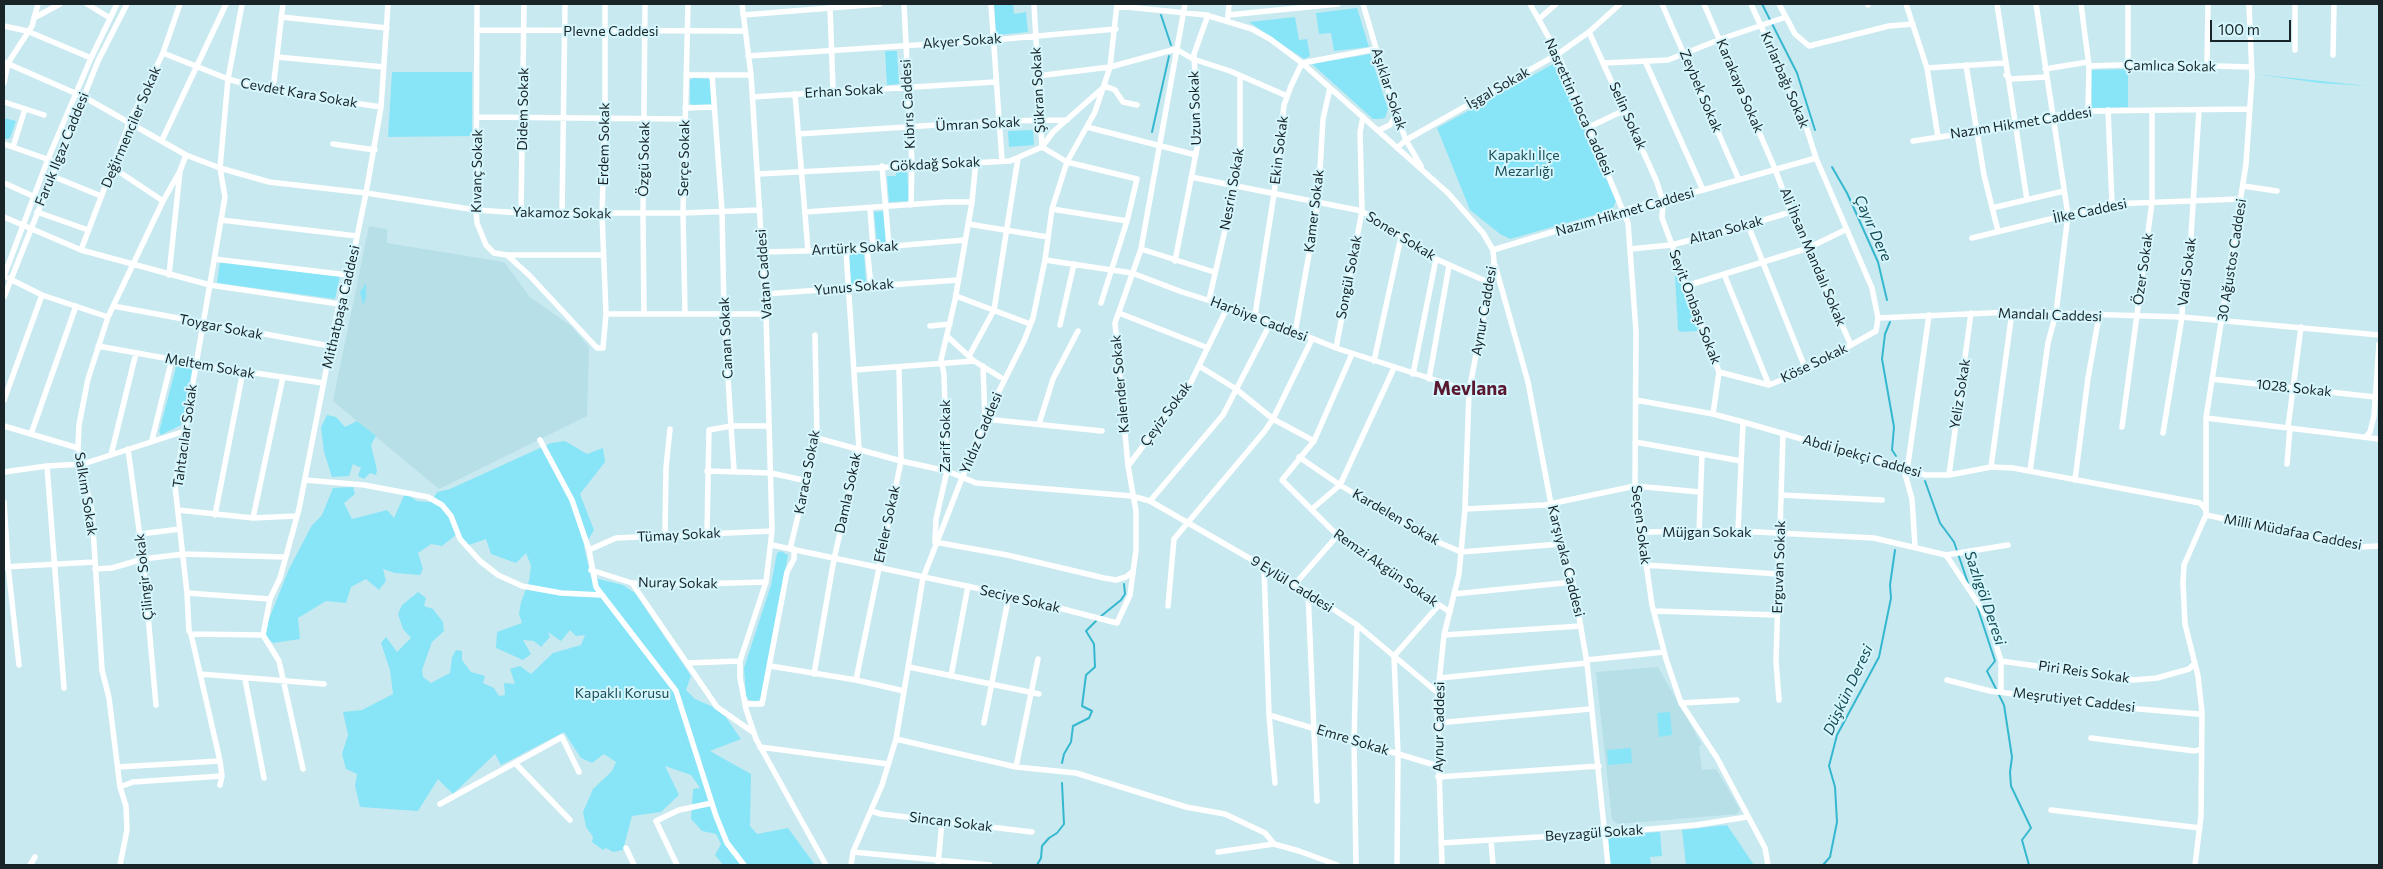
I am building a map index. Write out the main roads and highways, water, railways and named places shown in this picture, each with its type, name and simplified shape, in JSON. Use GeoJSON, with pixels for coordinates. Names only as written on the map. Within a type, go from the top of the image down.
{"type":"FeatureCollection","features":[{"type":"Feature","properties":{"kind":"waterway","name":"Çayır Dere"},"geometry":{"type":"LineString","coordinates":[[1762,4],[1797,73],[1815,130]]}},
{"type":"Feature","properties":{"kind":"waterway"},"geometry":{"type":"LineString","coordinates":[[1161,15],[1171,45]]}},
{"type":"Feature","properties":{"kind":"waterway"},"geometry":{"type":"LineString","coordinates":[[1152,132],[1169,56]]}},
{"type":"Feature","properties":{"kind":"waterway","name":"Çayır Dere"},"geometry":{"type":"LineString","coordinates":[[1832,167],[1847,193],[1878,262],[1887,300]]}},
{"type":"Feature","properties":{"kind":"waterway","name":"Çayır Dere"},"geometry":{"type":"LineString","coordinates":[[1890,322],[1885,334],[1882,359],[1894,427],[1892,450],[1896,456]]}},
{"type":"Feature","properties":{"kind":"waterway","name":"Sazlıgöl Deresi"},"geometry":{"type":"LineString","coordinates":[[1925,481],[1940,523],[1954,542],[1968,583]]}},
{"type":"Feature","properties":{"kind":"waterway","name":"Düşkün Deresi"},"geometry":{"type":"LineString","coordinates":[[1823,865],[1830,857],[1837,822],[1835,787],[1829,766],[1837,735],[1879,657],[1891,598],[1890,585],[1895,550]]}},
{"type":"Feature","properties":{"kind":"waterway"},"geometry":{"type":"LineString","coordinates":[[1100,617],[1121,600],[1125,594],[1124,584]]}},
{"type":"Feature","properties":{"kind":"waterway","name":"Sazlıgöl Deresi"},"geometry":{"type":"LineString","coordinates":[[1977,606],[1995,661],[1987,671],[1996,689]]}},
{"type":"Feature","properties":{"kind":"waterway"},"geometry":{"type":"LineString","coordinates":[[1062,763],[1064,754],[1071,742],[1073,726],[1089,718],[1092,711],[1082,706],[1086,675],[1095,667],[1094,644],[1086,631],[1097,620]]}},
{"type":"Feature","properties":{"kind":"waterway","name":"Sazlıgöl Deresi"},"geometry":{"type":"LineString","coordinates":[[1998,693],[2004,705],[2012,757],[2011,786],[2031,828],[2022,840],[2029,865]]}},
{"type":"Feature","properties":{"kind":"waterway"},"geometry":{"type":"LineString","coordinates":[[1037,865],[1041,858],[1042,846],[1064,824],[1062,783]]}},
{"type":"Feature","properties":{"kind":"district","name":"Mevlana"},"geometry":{"type":"Point","coordinates":[1470,389]}},
{"type":"Feature","properties":{"kind":"park label","name":"Kapaklı İlçe Mezarlığı"},"geometry":{"type":"Point","coordinates":[1524,164]}},
{"type":"Feature","properties":{"kind":"park label","name":"Kapaklı Korusu"},"geometry":{"type":"Point","coordinates":[622,693]}}]}
